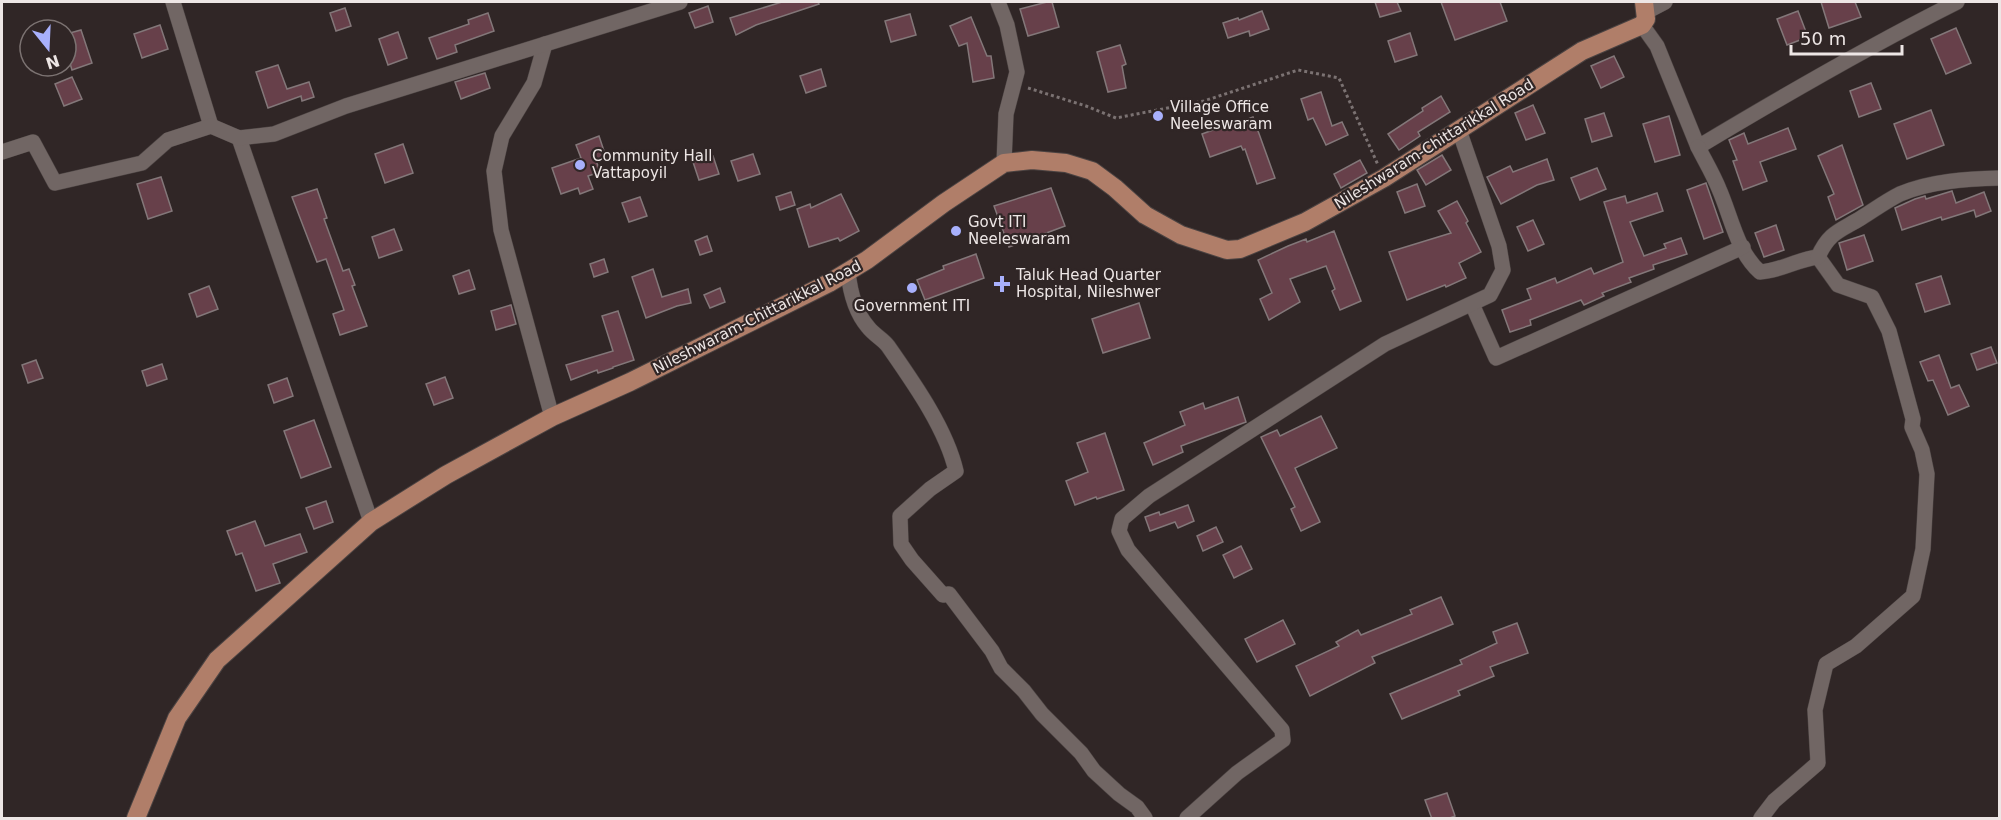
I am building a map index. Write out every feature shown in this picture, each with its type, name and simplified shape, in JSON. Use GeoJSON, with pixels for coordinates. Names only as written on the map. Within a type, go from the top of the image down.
{"type":"FeatureCollection","features":[{"type":"Feature","properties":{"kind":"main road","name":"Nileshwaram-Chittarikkal Road"},"geometry":{"type":"LineString","coordinates":[[136,819],[177,718],[217,660],[371,522],[446,475],[552,417],[630,382],[829,283],[867,260],[1004,163],[1032,160],[1066,163],[1092,171],[1116,188],[1145,214],[1181,235],[1227,250],[1240,249],[1305,222],[1384,178],[1644,13]]}},
{"type":"Feature","properties":{"kind":"street"},"geometry":{"type":"LineString","coordinates":[[174,2],[211,126]]}},
{"type":"Feature","properties":{"kind":"street"},"geometry":{"type":"LineString","coordinates":[[2,152],[33,142],[55,183],[142,163],[168,140],[211,126],[239,138],[274,134],[346,106],[680,2]]}},
{"type":"Feature","properties":{"kind":"street"},"geometry":{"type":"LineString","coordinates":[[998,2],[1007,25],[1017,72],[1006,114],[1004,163]]}},
{"type":"Feature","properties":{"kind":"street"},"geometry":{"type":"LineString","coordinates":[[1665,2],[1644,13],[1698,147],[1719,188],[1743,247],[1754,266],[1760,272],[1772,271],[1818,257]]}},
{"type":"Feature","properties":{"kind":"street"},"geometry":{"type":"LineString","coordinates":[[1698,147],[1890,35],[1957,2]]}},
{"type":"Feature","properties":{"kind":"street"},"geometry":{"type":"LineString","coordinates":[[545,44],[534,83],[502,136],[494,171],[501,230],[552,417]]}},
{"type":"Feature","properties":{"kind":"street"},"geometry":{"type":"LineString","coordinates":[[1187,819],[1237,773],[1283,740],[1282,730],[1128,550],[1119,531],[1122,519],[1149,495],[1385,344],[1490,295],[1503,270],[1499,246],[1459,130]]}},
{"type":"Feature","properties":{"kind":"street"},"geometry":{"type":"LineString","coordinates":[[239,138],[371,522]]}},
{"type":"Feature","properties":{"kind":"street"},"geometry":{"type":"LineString","coordinates":[[1818,257],[1825,242],[1837,231],[1900,194],[1959,180],[2000,178]]}},
{"type":"Feature","properties":{"kind":"street"},"geometry":{"type":"LineString","coordinates":[[1472,303],[1496,358],[1743,247]]}},
{"type":"Feature","properties":{"kind":"street"},"geometry":{"type":"LineString","coordinates":[[1761,819],[1774,801],[1818,763],[1815,710],[1826,664],[1856,646],[1913,596],[1923,549],[1927,474],[1922,450],[1912,427],[1913,419],[1889,330],[1872,297],[1838,285],[1818,257]]}},
{"type":"Feature","properties":{"kind":"street"},"geometry":{"type":"LineString","coordinates":[[848,272],[850,294],[868,327],[886,344],[921,396],[947,443],[956,471],[930,489],[900,516],[901,544],[943,595],[949,594],[992,651],[1001,668],[1024,691],[1042,714],[1082,753],[1094,771],[1137,807],[1145,819]]}},
{"type":"Feature","properties":{"kind":"path"},"geometry":{"type":"LineString","coordinates":[[1017,72],[1029,89],[1086,106],[1116,118],[1204,101],[1298,70],[1339,78],[1384,178]]}},
{"type":"Feature","properties":{"kind":"building"},"geometry":{"type":"Polygon","coordinates":[[[782,2],[818,2],[819,4],[756,25],[736,35],[730,18],[782,2]]]}},
{"type":"Feature","properties":{"kind":"building"},"geometry":{"type":"Polygon","coordinates":[[[1052,2],[1059,27],[1028,36],[1020,9],[1052,2]]]}},
{"type":"Feature","properties":{"kind":"building"},"geometry":{"type":"Polygon","coordinates":[[[1375,2],[1397,2],[1401,11],[1380,17],[1375,2]]]}},
{"type":"Feature","properties":{"kind":"building"},"geometry":{"type":"Polygon","coordinates":[[[1441,2],[1500,2],[1507,21],[1455,40],[1441,2]]]}},
{"type":"Feature","properties":{"kind":"building"},"geometry":{"type":"Polygon","coordinates":[[[1821,2],[1855,2],[1861,17],[1829,28],[1821,2]]]}},
{"type":"Feature","properties":{"kind":"building"},"geometry":{"type":"Polygon","coordinates":[[[708,6],[713,22],[695,28],[689,13],[708,6]]]}},
{"type":"Feature","properties":{"kind":"building"},"geometry":{"type":"Polygon","coordinates":[[[345,8],[351,26],[336,31],[330,13],[345,8]]]}},
{"type":"Feature","properties":{"kind":"building"},"geometry":{"type":"Polygon","coordinates":[[[1262,11],[1269,29],[1250,36],[1249,31],[1228,38],[1223,23],[1238,18],[1239,20],[1262,11]]]}},
{"type":"Feature","properties":{"kind":"building"},"geometry":{"type":"Polygon","coordinates":[[[1798,11],[1808,37],[1787,45],[1777,19],[1798,11]]]}},
{"type":"Feature","properties":{"kind":"building"},"geometry":{"type":"Polygon","coordinates":[[[488,13],[494,31],[455,45],[457,52],[437,59],[429,38],[469,24],[468,20],[488,13]]]}},
{"type":"Feature","properties":{"kind":"building"},"geometry":{"type":"Polygon","coordinates":[[[910,14],[916,35],[891,42],[885,21],[910,14]]]}},
{"type":"Feature","properties":{"kind":"building"},"geometry":{"type":"Polygon","coordinates":[[[971,17],[987,56],[991,56],[994,78],[973,82],[967,43],[959,46],[950,26],[971,17]]]}},
{"type":"Feature","properties":{"kind":"building"},"geometry":{"type":"Polygon","coordinates":[[[160,25],[168,49],[142,58],[134,34],[160,25]]]}},
{"type":"Feature","properties":{"kind":"building"},"geometry":{"type":"Polygon","coordinates":[[[1956,28],[1971,63],[1946,74],[1931,39],[1956,28]]]}},
{"type":"Feature","properties":{"kind":"building"},"geometry":{"type":"Polygon","coordinates":[[[81,30],[92,63],[78,68],[78,31],[81,30]]]}},
{"type":"Feature","properties":{"kind":"building"},"geometry":{"type":"Polygon","coordinates":[[[398,32],[407,58],[388,65],[379,39],[398,32]]]}},
{"type":"Feature","properties":{"kind":"building"},"geometry":{"type":"Polygon","coordinates":[[[1410,33],[1417,55],[1395,62],[1388,41],[1410,33]]]}},
{"type":"Feature","properties":{"kind":"building"},"geometry":{"type":"Polygon","coordinates":[[[1120,45],[1126,64],[1122,66],[1126,88],[1108,92],[1097,52],[1120,45]]]}},
{"type":"Feature","properties":{"kind":"building"},"geometry":{"type":"Polygon","coordinates":[[[1614,56],[1624,77],[1601,88],[1591,66],[1614,56]]]}},
{"type":"Feature","properties":{"kind":"building"},"geometry":{"type":"Polygon","coordinates":[[[278,65],[287,89],[309,82],[314,97],[302,101],[301,96],[268,108],[256,72],[278,65]]]}},
{"type":"Feature","properties":{"kind":"building"},"geometry":{"type":"Polygon","coordinates":[[[821,69],[826,86],[806,93],[800,76],[821,69]]]}},
{"type":"Feature","properties":{"kind":"building"},"geometry":{"type":"Polygon","coordinates":[[[485,73],[490,88],[461,99],[455,82],[485,73]]]}},
{"type":"Feature","properties":{"kind":"building"},"geometry":{"type":"Polygon","coordinates":[[[72,78],[82,99],[64,106],[55,84],[72,78]]]}},
{"type":"Feature","properties":{"kind":"building"},"geometry":{"type":"Polygon","coordinates":[[[1871,83],[1881,109],[1859,117],[1850,91],[1871,83]]]}},
{"type":"Feature","properties":{"kind":"building"},"geometry":{"type":"Polygon","coordinates":[[[1321,92],[1332,126],[1342,122],[1348,135],[1326,145],[1313,118],[1308,120],[1301,99],[1321,92]]]}},
{"type":"Feature","properties":{"kind":"building"},"geometry":{"type":"Polygon","coordinates":[[[1441,96],[1450,112],[1418,132],[1420,136],[1399,150],[1388,134],[1441,96]]]}},
{"type":"Feature","properties":{"kind":"building"},"geometry":{"type":"Polygon","coordinates":[[[1533,105],[1545,133],[1526,140],[1515,113],[1533,105]]]}},
{"type":"Feature","properties":{"kind":"building"},"geometry":{"type":"Polygon","coordinates":[[[1931,110],[1944,145],[1907,159],[1894,124],[1931,110]]]}},
{"type":"Feature","properties":{"kind":"building"},"geometry":{"type":"Polygon","coordinates":[[[1604,113],[1612,136],[1592,142],[1585,119],[1604,113]]]}},
{"type":"Feature","properties":{"kind":"building"},"geometry":{"type":"Polygon","coordinates":[[[1669,116],[1680,155],[1655,162],[1643,124],[1669,116]]]}},
{"type":"Feature","properties":{"kind":"building"},"geometry":{"type":"Polygon","coordinates":[[[1253,117],[1275,178],[1257,184],[1245,149],[1243,150],[1241,146],[1210,157],[1202,134],[1253,117]]]}},
{"type":"Feature","properties":{"kind":"building"},"geometry":{"type":"Polygon","coordinates":[[[1788,128],[1796,149],[1760,162],[1767,181],[1743,190],[1733,161],[1737,160],[1729,140],[1744,133],[1748,144],[1788,128]]]}},
{"type":"Feature","properties":{"kind":"building","name":"Community Hall Vattapoyil"},"geometry":{"type":"Polygon","coordinates":[[[599,136],[606,157],[596,160],[600,172],[588,176],[593,189],[580,194],[578,188],[561,194],[552,168],[581,158],[576,145],[599,136]]]}},
{"type":"Feature","properties":{"kind":"building"},"geometry":{"type":"Polygon","coordinates":[[[403,144],[413,173],[385,183],[375,154],[403,144]]]}},
{"type":"Feature","properties":{"kind":"building"},"geometry":{"type":"Polygon","coordinates":[[[1842,145],[1863,205],[1836,220],[1828,197],[1834,194],[1818,156],[1842,145]]]}},
{"type":"Feature","properties":{"kind":"building"},"geometry":{"type":"Polygon","coordinates":[[[753,154],[760,174],[738,181],[731,161],[753,154]]]}},
{"type":"Feature","properties":{"kind":"building"},"geometry":{"type":"Polygon","coordinates":[[[1442,155],[1451,170],[1426,185],[1417,170],[1442,155]]]}},
{"type":"Feature","properties":{"kind":"building"},"geometry":{"type":"Polygon","coordinates":[[[713,156],[719,174],[699,180],[693,162],[713,156]]]}},
{"type":"Feature","properties":{"kind":"building"},"geometry":{"type":"Polygon","coordinates":[[[1547,159],[1554,180],[1537,185],[1501,204],[1487,177],[1510,166],[1513,172],[1547,159]]]}},
{"type":"Feature","properties":{"kind":"building"},"geometry":{"type":"Polygon","coordinates":[[[1360,160],[1367,173],[1341,188],[1334,174],[1360,160]]]}},
{"type":"Feature","properties":{"kind":"building"},"geometry":{"type":"Polygon","coordinates":[[[1597,168],[1606,189],[1580,200],[1571,178],[1597,168]]]}},
{"type":"Feature","properties":{"kind":"building"},"geometry":{"type":"Polygon","coordinates":[[[161,177],[172,211],[148,219],[137,184],[161,177]]]}},
{"type":"Feature","properties":{"kind":"building"},"geometry":{"type":"Polygon","coordinates":[[[1706,183],[1723,232],[1704,239],[1687,190],[1706,183]]]}},
{"type":"Feature","properties":{"kind":"building"},"geometry":{"type":"Polygon","coordinates":[[[1417,184],[1425,206],[1405,213],[1397,192],[1417,184]]]}},
{"type":"Feature","properties":{"kind":"building"},"geometry":{"type":"Polygon","coordinates":[[[1051,188],[1065,226],[1009,247],[994,206],[1051,188]]]}},
{"type":"Feature","properties":{"kind":"building"},"geometry":{"type":"Polygon","coordinates":[[[317,189],[327,218],[324,219],[343,271],[349,269],[355,285],[352,286],[367,326],[340,335],[333,314],[344,310],[326,259],[317,262],[292,197],[317,189]]]}},
{"type":"Feature","properties":{"kind":"building"},"geometry":{"type":"Polygon","coordinates":[[[1952,191],[1956,203],[1984,192],[1991,211],[1976,217],[1974,210],[1942,220],[1941,217],[1902,230],[1895,208],[1925,196],[1926,199],[1952,191]]]}},
{"type":"Feature","properties":{"kind":"building"},"geometry":{"type":"Polygon","coordinates":[[[791,192],[795,205],[780,210],[776,197],[791,192]]]}},
{"type":"Feature","properties":{"kind":"building"},"geometry":{"type":"Polygon","coordinates":[[[1657,193],[1663,211],[1630,222],[1644,256],[1666,248],[1664,244],[1681,238],[1687,254],[1653,265],[1654,269],[1629,278],[1631,282],[1602,293],[1604,296],[1584,305],[1581,300],[1530,320],[1531,325],[1510,332],[1502,310],[1531,299],[1527,289],[1555,278],[1557,283],[1591,268],[1594,274],[1623,262],[1604,202],[1625,196],[1627,203],[1657,193]]]}},
{"type":"Feature","properties":{"kind":"building"},"geometry":{"type":"Polygon","coordinates":[[[841,194],[859,231],[840,241],[838,238],[809,247],[797,209],[810,204],[811,208],[841,194]]]}},
{"type":"Feature","properties":{"kind":"building"},"geometry":{"type":"Polygon","coordinates":[[[640,197],[647,216],[629,222],[622,203],[640,197]]]}},
{"type":"Feature","properties":{"kind":"building"},"geometry":{"type":"Polygon","coordinates":[[[1457,201],[1481,252],[1459,263],[1466,278],[1407,300],[1389,252],[1451,233],[1438,211],[1457,201]]]}},
{"type":"Feature","properties":{"kind":"building"},"geometry":{"type":"Polygon","coordinates":[[[1533,220],[1544,244],[1528,251],[1517,227],[1533,220]]]}},
{"type":"Feature","properties":{"kind":"building"},"geometry":{"type":"Polygon","coordinates":[[[1776,225],[1784,250],[1764,257],[1755,233],[1776,225]]]}},
{"type":"Feature","properties":{"kind":"building"},"geometry":{"type":"Polygon","coordinates":[[[394,229],[402,250],[379,258],[372,237],[394,229]]]}},
{"type":"Feature","properties":{"kind":"building"},"geometry":{"type":"Polygon","coordinates":[[[1334,231],[1361,301],[1340,310],[1332,291],[1335,289],[1326,266],[1290,279],[1300,302],[1269,320],[1260,299],[1272,293],[1258,260],[1306,239],[1307,242],[1334,231]]]}},
{"type":"Feature","properties":{"kind":"building"},"geometry":{"type":"Polygon","coordinates":[[[1864,235],[1873,261],[1847,270],[1839,243],[1864,235]]]}},
{"type":"Feature","properties":{"kind":"building"},"geometry":{"type":"Polygon","coordinates":[[[707,236],[712,251],[700,255],[695,241],[707,236]]]}},
{"type":"Feature","properties":{"kind":"building"},"geometry":{"type":"Polygon","coordinates":[[[976,254],[984,278],[925,300],[917,280],[944,269],[943,266],[976,254]]]}},
{"type":"Feature","properties":{"kind":"building"},"geometry":{"type":"Polygon","coordinates":[[[604,259],[608,272],[594,277],[590,264],[604,259]]]}},
{"type":"Feature","properties":{"kind":"building"},"geometry":{"type":"Polygon","coordinates":[[[653,269],[662,297],[688,289],[691,303],[646,318],[632,277],[653,269]]]}},
{"type":"Feature","properties":{"kind":"building"},"geometry":{"type":"Polygon","coordinates":[[[469,270],[475,289],[459,294],[453,276],[469,270]]]}},
{"type":"Feature","properties":{"kind":"building"},"geometry":{"type":"Polygon","coordinates":[[[1941,276],[1950,304],[1925,312],[1916,284],[1941,276]]]}},
{"type":"Feature","properties":{"kind":"building"},"geometry":{"type":"Polygon","coordinates":[[[209,286],[218,309],[197,317],[189,294],[209,286]]]}},
{"type":"Feature","properties":{"kind":"building"},"geometry":{"type":"Polygon","coordinates":[[[720,288],[725,302],[710,308],[704,295],[720,288]]]}},
{"type":"Feature","properties":{"kind":"building"},"geometry":{"type":"Polygon","coordinates":[[[1139,303],[1150,338],[1103,353],[1092,319],[1139,303]]]}},
{"type":"Feature","properties":{"kind":"building"},"geometry":{"type":"Polygon","coordinates":[[[511,305],[516,324],[496,330],[491,311],[511,305]]]}},
{"type":"Feature","properties":{"kind":"building"},"geometry":{"type":"Polygon","coordinates":[[[618,311],[634,360],[571,380],[566,365],[613,351],[602,316],[618,311]]]}},
{"type":"Feature","properties":{"kind":"building"},"geometry":{"type":"Polygon","coordinates":[[[1991,347],[1997,363],[1977,370],[1971,354],[1991,347]]]}},
{"type":"Feature","properties":{"kind":"building"},"geometry":{"type":"Polygon","coordinates":[[[1939,355],[1951,388],[1959,385],[1969,406],[1948,415],[1933,380],[1928,381],[1920,362],[1939,355]]]}},
{"type":"Feature","properties":{"kind":"building"},"geometry":{"type":"Polygon","coordinates":[[[36,360],[43,378],[28,383],[22,365],[36,360]]]}},
{"type":"Feature","properties":{"kind":"building"},"geometry":{"type":"Polygon","coordinates":[[[162,364],[167,379],[147,386],[142,371],[162,364]]]}},
{"type":"Feature","properties":{"kind":"building"},"geometry":{"type":"Polygon","coordinates":[[[445,377],[453,398],[434,405],[426,384],[445,377]]]}},
{"type":"Feature","properties":{"kind":"building"},"geometry":{"type":"Polygon","coordinates":[[[287,378],[293,396],[274,403],[268,385],[287,378]]]}},
{"type":"Feature","properties":{"kind":"building"},"geometry":{"type":"Polygon","coordinates":[[[1238,397],[1246,422],[1181,446],[1183,452],[1153,465],[1144,443],[1185,425],[1180,412],[1203,403],[1205,409],[1238,397]]]}},
{"type":"Feature","properties":{"kind":"building"},"geometry":{"type":"Polygon","coordinates":[[[1321,416],[1337,448],[1295,468],[1320,522],[1301,531],[1291,509],[1295,507],[1261,437],[1277,430],[1280,436],[1321,416]]]}},
{"type":"Feature","properties":{"kind":"building"},"geometry":{"type":"Polygon","coordinates":[[[314,420],[331,467],[301,478],[284,431],[314,420]]]}},
{"type":"Feature","properties":{"kind":"building"},"geometry":{"type":"Polygon","coordinates":[[[1105,433],[1124,490],[1075,505],[1066,481],[1088,472],[1077,443],[1105,433]]]}},
{"type":"Feature","properties":{"kind":"building"},"geometry":{"type":"Polygon","coordinates":[[[326,501],[333,522],[314,529],[306,508],[326,501]]]}},
{"type":"Feature","properties":{"kind":"building"},"geometry":{"type":"Polygon","coordinates":[[[1188,505],[1194,521],[1178,528],[1175,522],[1150,531],[1145,517],[1159,512],[1160,515],[1188,505]]]}},
{"type":"Feature","properties":{"kind":"building"},"geometry":{"type":"Polygon","coordinates":[[[255,521],[265,546],[300,534],[307,552],[273,564],[280,583],[256,591],[242,553],[236,555],[227,531],[255,521]]]}},
{"type":"Feature","properties":{"kind":"building"},"geometry":{"type":"Polygon","coordinates":[[[1216,527],[1223,542],[1203,551],[1197,536],[1216,527]]]}},
{"type":"Feature","properties":{"kind":"building"},"geometry":{"type":"Polygon","coordinates":[[[1241,546],[1252,569],[1234,578],[1223,555],[1241,546]]]}},
{"type":"Feature","properties":{"kind":"building"},"geometry":{"type":"Polygon","coordinates":[[[1441,597],[1453,624],[1372,657],[1375,663],[1310,696],[1296,666],[1339,646],[1336,642],[1358,630],[1361,635],[1412,614],[1410,610],[1441,597]]]}},
{"type":"Feature","properties":{"kind":"building"},"geometry":{"type":"Polygon","coordinates":[[[1283,620],[1295,644],[1257,662],[1245,639],[1283,620]]]}},
{"type":"Feature","properties":{"kind":"building"},"geometry":{"type":"Polygon","coordinates":[[[1517,623],[1528,653],[1490,667],[1494,676],[1458,691],[1460,695],[1402,719],[1390,694],[1462,664],[1460,660],[1497,643],[1493,632],[1517,623]]]}},
{"type":"Feature","properties":{"kind":"building"},"geometry":{"type":"Polygon","coordinates":[[[1447,793],[1455,816],[1447,819],[1432,819],[1425,800],[1447,793]]]}},
{"type":"Feature","properties":{"kind":"place","name":"Village Office Neeleswaram"},"geometry":{"type":"Point","coordinates":[1158,116]}},
{"type":"Feature","properties":{"kind":"place","name":"Community Hall Vattapoyil"},"geometry":{"type":"Point","coordinates":[580,165]}},
{"type":"Feature","properties":{"kind":"place","name":"Govt ITI Neeleswaram"},"geometry":{"type":"Point","coordinates":[956,231]}},
{"type":"Feature","properties":{"kind":"place","name":"Taluk Head Quarter Hospital, Nileshwer"},"geometry":{"type":"Point","coordinates":[1002,284]}},
{"type":"Feature","properties":{"kind":"place","name":"Government ITI"},"geometry":{"type":"Point","coordinates":[912,288]}}]}
